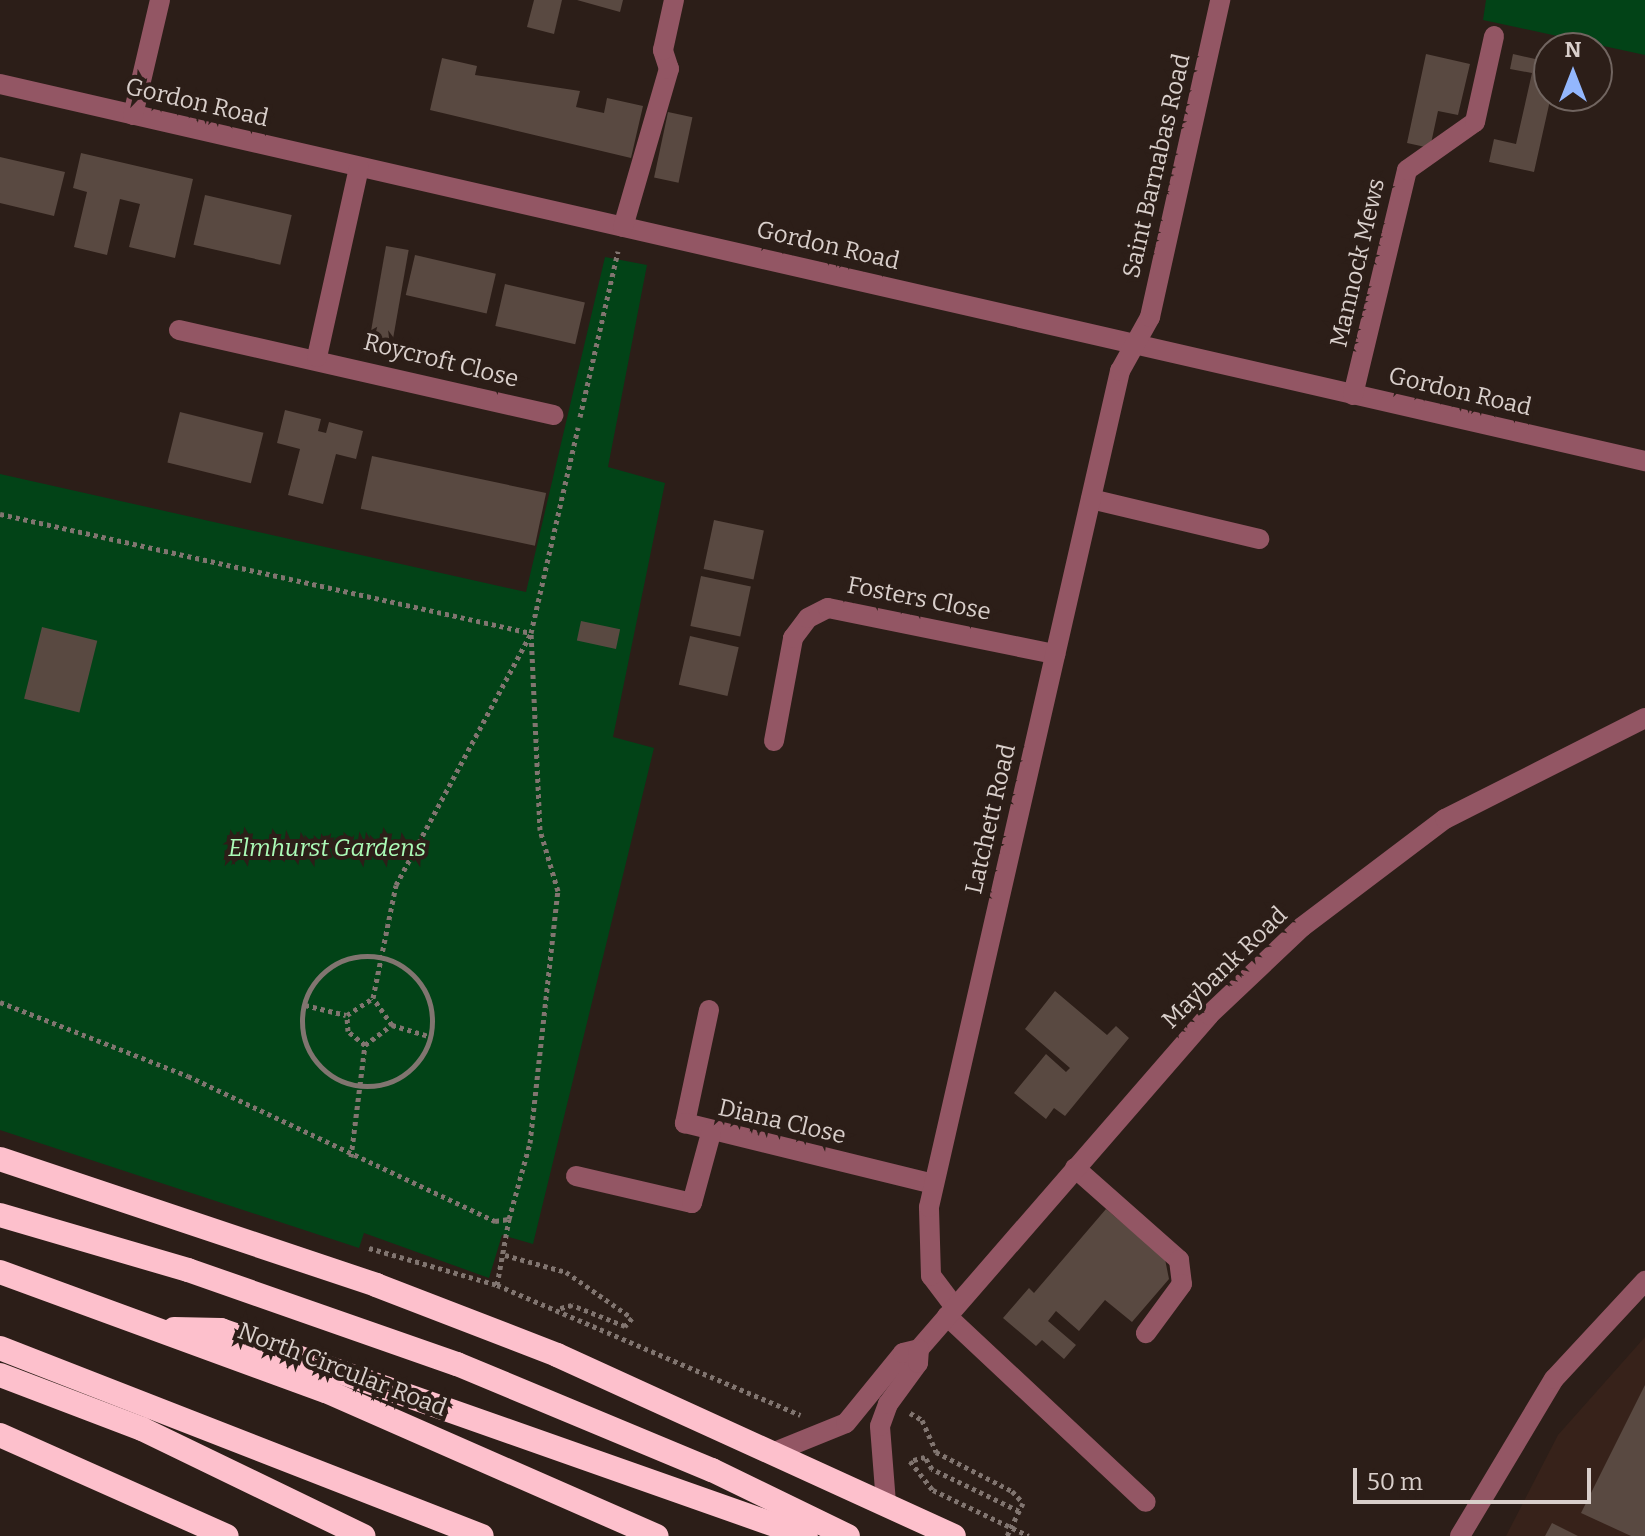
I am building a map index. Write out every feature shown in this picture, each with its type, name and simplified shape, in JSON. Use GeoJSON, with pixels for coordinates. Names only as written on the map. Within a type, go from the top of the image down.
{"type":"FeatureCollection","features":[{"type":"Feature","properties":{"kind":"highway"},"geometry":{"type":"LineString","coordinates":[[0,1159],[376,1285],[777,1451],[954,1536]]}},
{"type":"Feature","properties":{"kind":"highway"},"geometry":{"type":"LineString","coordinates":[[0,1215],[188,1270],[457,1364],[685,1458],[848,1536]]}},
{"type":"Feature","properties":{"kind":"highway","name":"North Circular Road"},"geometry":{"type":"LineString","coordinates":[[0,1272],[326,1391],[657,1536]]}},
{"type":"Feature","properties":{"kind":"highway"},"geometry":{"type":"LineString","coordinates":[[151,1328],[221,1330],[806,1536]]}},
{"type":"Feature","properties":{"kind":"highway"},"geometry":{"type":"LineString","coordinates":[[0,1348],[482,1536]]}},
{"type":"Feature","properties":{"kind":"highway"},"geometry":{"type":"LineString","coordinates":[[0,1375],[142,1429],[363,1536]]}},
{"type":"Feature","properties":{"kind":"highway"},"geometry":{"type":"LineString","coordinates":[[0,1435],[227,1536]]}},
{"type":"Feature","properties":{"kind":"street"},"geometry":{"type":"LineString","coordinates":[[133,115],[160,0]]}},
{"type":"Feature","properties":{"kind":"street"},"geometry":{"type":"LineString","coordinates":[[623,227],[669,69],[663,50],[674,0]]}},
{"type":"Feature","properties":{"kind":"street","name":"Saint Barnabas Road"},"geometry":{"type":"LineString","coordinates":[[1136,341],[1150,317],[1220,0]]}},
{"type":"Feature","properties":{"kind":"street","name":"Mannock Mews"},"geometry":{"type":"LineString","coordinates":[[1353,395],[1407,170],[1475,122],[1494,36]]}},
{"type":"Feature","properties":{"kind":"street","name":"Gordon Road"},"geometry":{"type":"LineString","coordinates":[[0,84],[359,168],[1136,341],[1353,395],[1645,461]]}},
{"type":"Feature","properties":{"kind":"street"},"geometry":{"type":"LineString","coordinates":[[317,357],[359,168]]}},
{"type":"Feature","properties":{"kind":"street","name":"Roycroft Close"},"geometry":{"type":"LineString","coordinates":[[179,330],[317,357],[553,415]]}},
{"type":"Feature","properties":{"kind":"street","name":"Latchett Road"},"geometry":{"type":"LineString","coordinates":[[1136,341],[1120,371],[1055,654],[934,1184],[927,1252],[931,1276],[950,1311],[1146,1502]]}},
{"type":"Feature","properties":{"kind":"street"},"geometry":{"type":"LineString","coordinates":[[1091,499],[1259,539]]}},
{"type":"Feature","properties":{"kind":"street","name":"Fosters Close"},"geometry":{"type":"LineString","coordinates":[[774,741],[793,638],[808,618],[828,608],[1055,654]]}},
{"type":"Feature","properties":{"kind":"street","name":"Maybank Road"},"geometry":{"type":"LineString","coordinates":[[886,1503],[880,1426],[888,1404],[918,1363],[919,1349],[1209,1015],[1370,873],[1517,777],[1645,718]]}},
{"type":"Feature","properties":{"kind":"street","name":"Diana Close"},"geometry":{"type":"LineString","coordinates":[[709,1010],[685,1123],[711,1133],[934,1184]]}},
{"type":"Feature","properties":{"kind":"street"},"geometry":{"type":"LineString","coordinates":[[576,1176],[692,1203],[711,1133]]}},
{"type":"Feature","properties":{"kind":"street"},"geometry":{"type":"LineString","coordinates":[[1075,1168],[1179,1260],[1182,1284],[1146,1333]]}},
{"type":"Feature","properties":{"kind":"street"},"geometry":{"type":"LineString","coordinates":[[1460,1536],[1554,1379],[1645,1281]]}},
{"type":"Feature","properties":{"kind":"street","name":"Maybank Road"},"geometry":{"type":"LineString","coordinates":[[777,1451],[846,1423],[903,1353],[919,1349]]}},
{"type":"Feature","properties":{"kind":"path"},"geometry":{"type":"LineString","coordinates":[[0,514],[531,633]]}},
{"type":"Feature","properties":{"kind":"path"},"geometry":{"type":"LineString","coordinates":[[432,1037],[392,1025],[373,998],[396,885],[531,633]]}},
{"type":"Feature","properties":{"kind":"path"},"geometry":{"type":"LineString","coordinates":[[497,1285],[505,1255],[509,1219],[530,1143],[558,891],[540,830],[531,633]]}},
{"type":"Feature","properties":{"kind":"path"},"geometry":{"type":"LineString","coordinates":[[381,955],[426,989],[432,1037],[422,1060],[404,1075],[358,1085],[324,1075],[304,1047],[305,1005],[317,978],[332,964],[381,955]]}},
{"type":"Feature","properties":{"kind":"path"},"geometry":{"type":"LineString","coordinates":[[305,1005],[347,1015],[373,998]]}},
{"type":"Feature","properties":{"kind":"path"},"geometry":{"type":"LineString","coordinates":[[0,1002],[188,1076],[351,1157],[495,1221],[509,1219]]}},
{"type":"Feature","properties":{"kind":"path"},"geometry":{"type":"LineString","coordinates":[[347,1015],[348,1031],[365,1045]]}},
{"type":"Feature","properties":{"kind":"path"},"geometry":{"type":"LineString","coordinates":[[351,1157],[365,1045],[392,1025]]}},
{"type":"Feature","properties":{"kind":"path"},"geometry":{"type":"LineString","coordinates":[[369,1248],[497,1285],[811,1420]]}},
{"type":"Feature","properties":{"kind":"path"},"geometry":{"type":"LineString","coordinates":[[505,1255],[566,1272],[632,1318],[625,1326],[572,1305],[557,1309]]}},
{"type":"Feature","properties":{"kind":"path"},"geometry":{"type":"LineString","coordinates":[[910,1401],[906,1411],[922,1420],[936,1452],[1012,1491],[1023,1503],[1007,1536]]}},
{"type":"Feature","properties":{"kind":"path"},"geometry":{"type":"LineString","coordinates":[[1019,1511],[932,1469],[925,1457],[910,1461],[933,1490],[1029,1536]]}},
{"type":"Feature","properties":{"kind":"shaded area"},"geometry":{"type":"Polygon","coordinates":[[[1645,1337],[1645,1536],[1506,1536],[1558,1435],[1645,1337]]]}},
{"type":"Feature","properties":{"kind":"green space"},"geometry":{"type":"Polygon","coordinates":[[[1486,0],[1645,0],[1645,55],[1613,48],[1613,32],[1539,32],[1483,20],[1486,0]]]}},
{"type":"Feature","properties":{"kind":"green space","name":"Elmhurst Gardens"},"geometry":{"type":"Polygon","coordinates":[[[605,257],[647,265],[608,467],[665,483],[613,737],[654,748],[533,1244],[502,1235],[489,1278],[364,1233],[359,1248],[0,1130],[0,474],[526,592],[605,257]]]}},
{"type":"Feature","properties":{"kind":"building"},"geometry":{"type":"Polygon","coordinates":[[[534,0],[562,0],[554,34],[527,27],[534,0]]]}},
{"type":"Feature","properties":{"kind":"building"},"geometry":{"type":"Polygon","coordinates":[[[577,0],[623,0],[620,12],[577,0]]]}},
{"type":"Feature","properties":{"kind":"building"},"geometry":{"type":"Polygon","coordinates":[[[1426,54],[1470,64],[1458,115],[1438,111],[1430,148],[1407,143],[1426,54]]]}},
{"type":"Feature","properties":{"kind":"building"},"geometry":{"type":"Polygon","coordinates":[[[1513,54],[1533,58],[1533,112],[1547,112],[1534,172],[1489,162],[1494,139],[1516,144],[1532,73],[1510,69],[1513,54]]]}},
{"type":"Feature","properties":{"kind":"building"},"geometry":{"type":"Polygon","coordinates":[[[442,58],[477,66],[475,75],[580,91],[576,107],[604,113],[607,98],[643,106],[631,158],[430,110],[442,58]]]}},
{"type":"Feature","properties":{"kind":"building"},"geometry":{"type":"Polygon","coordinates":[[[668,112],[692,117],[679,183],[654,178],[668,112]]]}},
{"type":"Feature","properties":{"kind":"building"},"geometry":{"type":"Polygon","coordinates":[[[81,153],[193,179],[175,258],[129,247],[140,204],[120,199],[107,255],[74,247],[87,192],[73,188],[81,153]]]}},
{"type":"Feature","properties":{"kind":"building"},"geometry":{"type":"Polygon","coordinates":[[[0,157],[65,172],[54,216],[0,203],[0,157]]]}},
{"type":"Feature","properties":{"kind":"building"},"geometry":{"type":"Polygon","coordinates":[[[205,195],[292,215],[280,265],[194,245],[205,195]]]}},
{"type":"Feature","properties":{"kind":"building"},"geometry":{"type":"Polygon","coordinates":[[[386,246],[409,250],[390,353],[368,349],[386,246]]]}},
{"type":"Feature","properties":{"kind":"building"},"geometry":{"type":"Polygon","coordinates":[[[415,255],[496,274],[487,314],[406,295],[415,255]]]}},
{"type":"Feature","properties":{"kind":"building"},"geometry":{"type":"Polygon","coordinates":[[[505,284],[585,302],[575,344],[495,326],[505,284]]]}},
{"type":"Feature","properties":{"kind":"building"},"geometry":{"type":"Polygon","coordinates":[[[285,410],[321,419],[318,431],[326,433],[329,422],[363,431],[356,459],[336,454],[323,504],[288,495],[300,449],[277,443],[285,410]]]}},
{"type":"Feature","properties":{"kind":"building"},"geometry":{"type":"Polygon","coordinates":[[[180,412],[263,433],[251,483],[167,462],[180,412]]]}},
{"type":"Feature","properties":{"kind":"building"},"geometry":{"type":"Polygon","coordinates":[[[372,456],[546,493],[535,546],[361,509],[372,456]]]}},
{"type":"Feature","properties":{"kind":"building"},"geometry":{"type":"Polygon","coordinates":[[[714,520],[764,531],[753,580],[704,569],[714,520]]]}},
{"type":"Feature","properties":{"kind":"building"},"geometry":{"type":"Polygon","coordinates":[[[701,576],[751,587],[740,636],[690,626],[701,576]]]}},
{"type":"Feature","properties":{"kind":"building"},"geometry":{"type":"Polygon","coordinates":[[[581,621],[620,629],[616,649],[577,641],[581,621]]]}},
{"type":"Feature","properties":{"kind":"building"},"geometry":{"type":"Polygon","coordinates":[[[42,627],[97,641],[79,713],[24,699],[42,627]]]}},
{"type":"Feature","properties":{"kind":"building"},"geometry":{"type":"Polygon","coordinates":[[[690,636],[739,647],[727,696],[679,685],[690,636]]]}},
{"type":"Feature","properties":{"kind":"building"},"geometry":{"type":"Polygon","coordinates":[[[1055,991],[1107,1035],[1116,1026],[1129,1038],[1065,1116],[1054,1108],[1046,1119],[1014,1093],[1046,1054],[1066,1072],[1070,1068],[1025,1029],[1055,991]]]}},
{"type":"Feature","properties":{"kind":"building"},"geometry":{"type":"Polygon","coordinates":[[[1106,1209],[1165,1259],[1169,1279],[1132,1322],[1105,1300],[1079,1331],[1056,1311],[1048,1321],[1076,1345],[1064,1359],[1042,1340],[1036,1346],[1003,1318],[1029,1288],[1034,1293],[1106,1209]]]}},
{"type":"Feature","properties":{"kind":"building"},"geometry":{"type":"Polygon","coordinates":[[[1645,1385],[1645,1536],[1631,1536],[1581,1513],[1645,1385]]]}},
{"type":"Feature","properties":{"kind":"building"},"geometry":{"type":"Polygon","coordinates":[[[1552,1523],[1578,1536],[1545,1536],[1552,1523]]]}}]}
